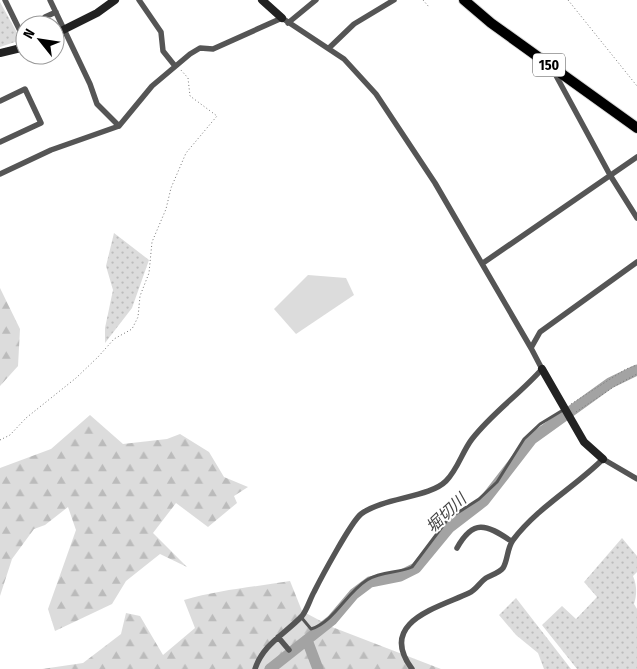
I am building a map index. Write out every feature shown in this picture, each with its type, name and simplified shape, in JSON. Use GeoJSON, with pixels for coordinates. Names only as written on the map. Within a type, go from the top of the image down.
{"type":"FeatureCollection","features":[{"type":"Feature","properties":{"kind":"highway","name":"150"},"geometry":{"type":"LineString","coordinates":[[464,0],[552,67],[637,128]]}},
{"type":"Feature","properties":{"kind":"street"},"geometry":{"type":"LineString","coordinates":[[5,0],[15,20]]}},
{"type":"Feature","properties":{"kind":"street"},"geometry":{"type":"LineString","coordinates":[[50,0],[57,15]]}},
{"type":"Feature","properties":{"kind":"street"},"geometry":{"type":"LineString","coordinates":[[65,29],[97,13],[115,0]]}},
{"type":"Feature","properties":{"kind":"street"},"geometry":{"type":"LineString","coordinates":[[139,0],[161,32],[163,51],[176,65]]}},
{"type":"Feature","properties":{"kind":"street"},"geometry":{"type":"LineString","coordinates":[[262,0],[285,21],[344,58],[364,79],[435,183],[483,263],[584,442],[603,459],[637,478]]}},
{"type":"Feature","properties":{"kind":"street"},"geometry":{"type":"LineString","coordinates":[[0,174],[51,150],[119,126],[152,86],[176,65],[200,48],[213,49],[285,21],[316,0]]}},
{"type":"Feature","properties":{"kind":"street"},"geometry":{"type":"LineString","coordinates":[[329,48],[354,24],[394,0]]}},
{"type":"Feature","properties":{"kind":"street"},"geometry":{"type":"LineString","coordinates":[[49,15],[56,12]]}},
{"type":"Feature","properties":{"kind":"street"},"geometry":{"type":"LineString","coordinates":[[65,34],[90,84],[97,104],[119,126]]}},
{"type":"Feature","properties":{"kind":"street"},"geometry":{"type":"LineString","coordinates":[[0,53],[15,49]]}},
{"type":"Feature","properties":{"kind":"street"},"geometry":{"type":"LineString","coordinates":[[552,67],[610,175],[637,218]]}},
{"type":"Feature","properties":{"kind":"street"},"geometry":{"type":"LineString","coordinates":[[0,100],[24,89],[41,123],[0,142]]}},
{"type":"Feature","properties":{"kind":"street"},"geometry":{"type":"LineString","coordinates":[[483,263],[637,157]]}},
{"type":"Feature","properties":{"kind":"street"},"geometry":{"type":"LineString","coordinates":[[531,348],[540,332],[637,262]]}},
{"type":"Feature","properties":{"kind":"street"},"geometry":{"type":"LineString","coordinates":[[255,669],[262,653],[301,616],[361,514],[379,505],[441,485],[451,476],[470,441],[493,414],[529,384],[542,369]]}},
{"type":"Feature","properties":{"kind":"street"},"geometry":{"type":"LineString","coordinates":[[412,669],[400,646],[403,634],[410,623],[431,608],[472,592],[485,579],[499,572],[503,568],[511,541],[536,514],[603,459]]}},
{"type":"Feature","properties":{"kind":"street"},"geometry":{"type":"LineString","coordinates":[[631,474],[637,469]]}},
{"type":"Feature","properties":{"kind":"street"},"geometry":{"type":"LineString","coordinates":[[457,548],[466,533],[476,528],[492,530],[511,541]]}},
{"type":"Feature","properties":{"kind":"street"},"geometry":{"type":"LineString","coordinates":[[278,636],[288,650]]}},
{"type":"Feature","properties":{"kind":"lane"},"geometry":{"type":"LineString","coordinates":[[301,616],[311,629],[322,626],[357,588],[368,580],[381,573],[403,571],[412,567],[448,519],[480,499],[497,482],[524,439],[540,424],[565,408]]}},
{"type":"Feature","properties":{"kind":"path"},"geometry":{"type":"LineString","coordinates":[[424,0],[430,8]]}},
{"type":"Feature","properties":{"kind":"path"},"geometry":{"type":"LineString","coordinates":[[568,0],[637,86]]}},
{"type":"Feature","properties":{"kind":"path"},"geometry":{"type":"LineString","coordinates":[[0,440],[10,435],[26,418],[70,383],[114,339],[132,329],[138,317],[140,296],[149,272],[152,242],[166,209],[172,188],[186,154],[217,116],[190,96],[188,78],[176,65]]}},
{"type":"Feature","properties":{"kind":"path"},"geometry":{"type":"LineString","coordinates":[[565,408],[626,369],[637,365]]}},
{"type":"Feature","properties":{"kind":"path"},"geometry":{"type":"LineString","coordinates":[[570,417],[615,386],[637,374]]}},
{"type":"Feature","properties":{"kind":"green space"},"geometry":{"type":"Polygon","coordinates":[[[0,2],[15,29],[15,42],[0,47],[0,2]]]}},
{"type":"Feature","properties":{"kind":"green space"},"geometry":{"type":"Polygon","coordinates":[[[114,233],[149,260],[132,308],[105,343],[105,328],[113,290],[106,266],[114,233]]]}},
{"type":"Feature","properties":{"kind":"green space"},"geometry":{"type":"Polygon","coordinates":[[[308,275],[346,278],[354,295],[296,334],[274,309],[308,275]]]}},
{"type":"Feature","properties":{"kind":"green space"},"geometry":{"type":"Polygon","coordinates":[[[0,288],[20,329],[18,366],[0,386],[0,288]]]}},
{"type":"Feature","properties":{"kind":"green space"},"geometry":{"type":"Polygon","coordinates":[[[90,415],[123,444],[167,439],[180,434],[209,452],[224,477],[248,487],[234,496],[237,503],[208,527],[176,503],[153,533],[187,567],[160,554],[126,581],[112,604],[55,631],[48,609],[76,530],[68,507],[45,525],[34,529],[12,559],[0,596],[0,468],[51,449],[90,415]]]}},
{"type":"Feature","properties":{"kind":"green space"},"geometry":{"type":"Polygon","coordinates":[[[622,538],[637,556],[637,572],[633,576],[636,590],[634,604],[637,609],[637,669],[577,669],[542,625],[562,606],[576,619],[597,597],[584,582],[622,538]]]}},
{"type":"Feature","properties":{"kind":"green space"},"geometry":{"type":"Polygon","coordinates":[[[290,581],[302,611],[332,627],[441,669],[42,669],[83,663],[121,634],[126,613],[140,616],[163,655],[195,628],[184,600],[223,591],[290,581]]]}},
{"type":"Feature","properties":{"kind":"green space"},"geometry":{"type":"Polygon","coordinates":[[[516,598],[571,669],[544,669],[538,653],[516,635],[499,615],[516,598]]]}},
{"type":"Feature","properties":{"kind":"waterway","name":"堀切川"},"geometry":{"type":"LineString","coordinates":[[270,669],[332,620],[354,594],[370,582],[400,576],[416,568],[449,528],[484,501],[532,439],[610,383],[637,370]]}},
{"type":"Feature","properties":{"kind":"waterway"},"geometry":{"type":"LineString","coordinates":[[307,640],[318,669]]}}]}
